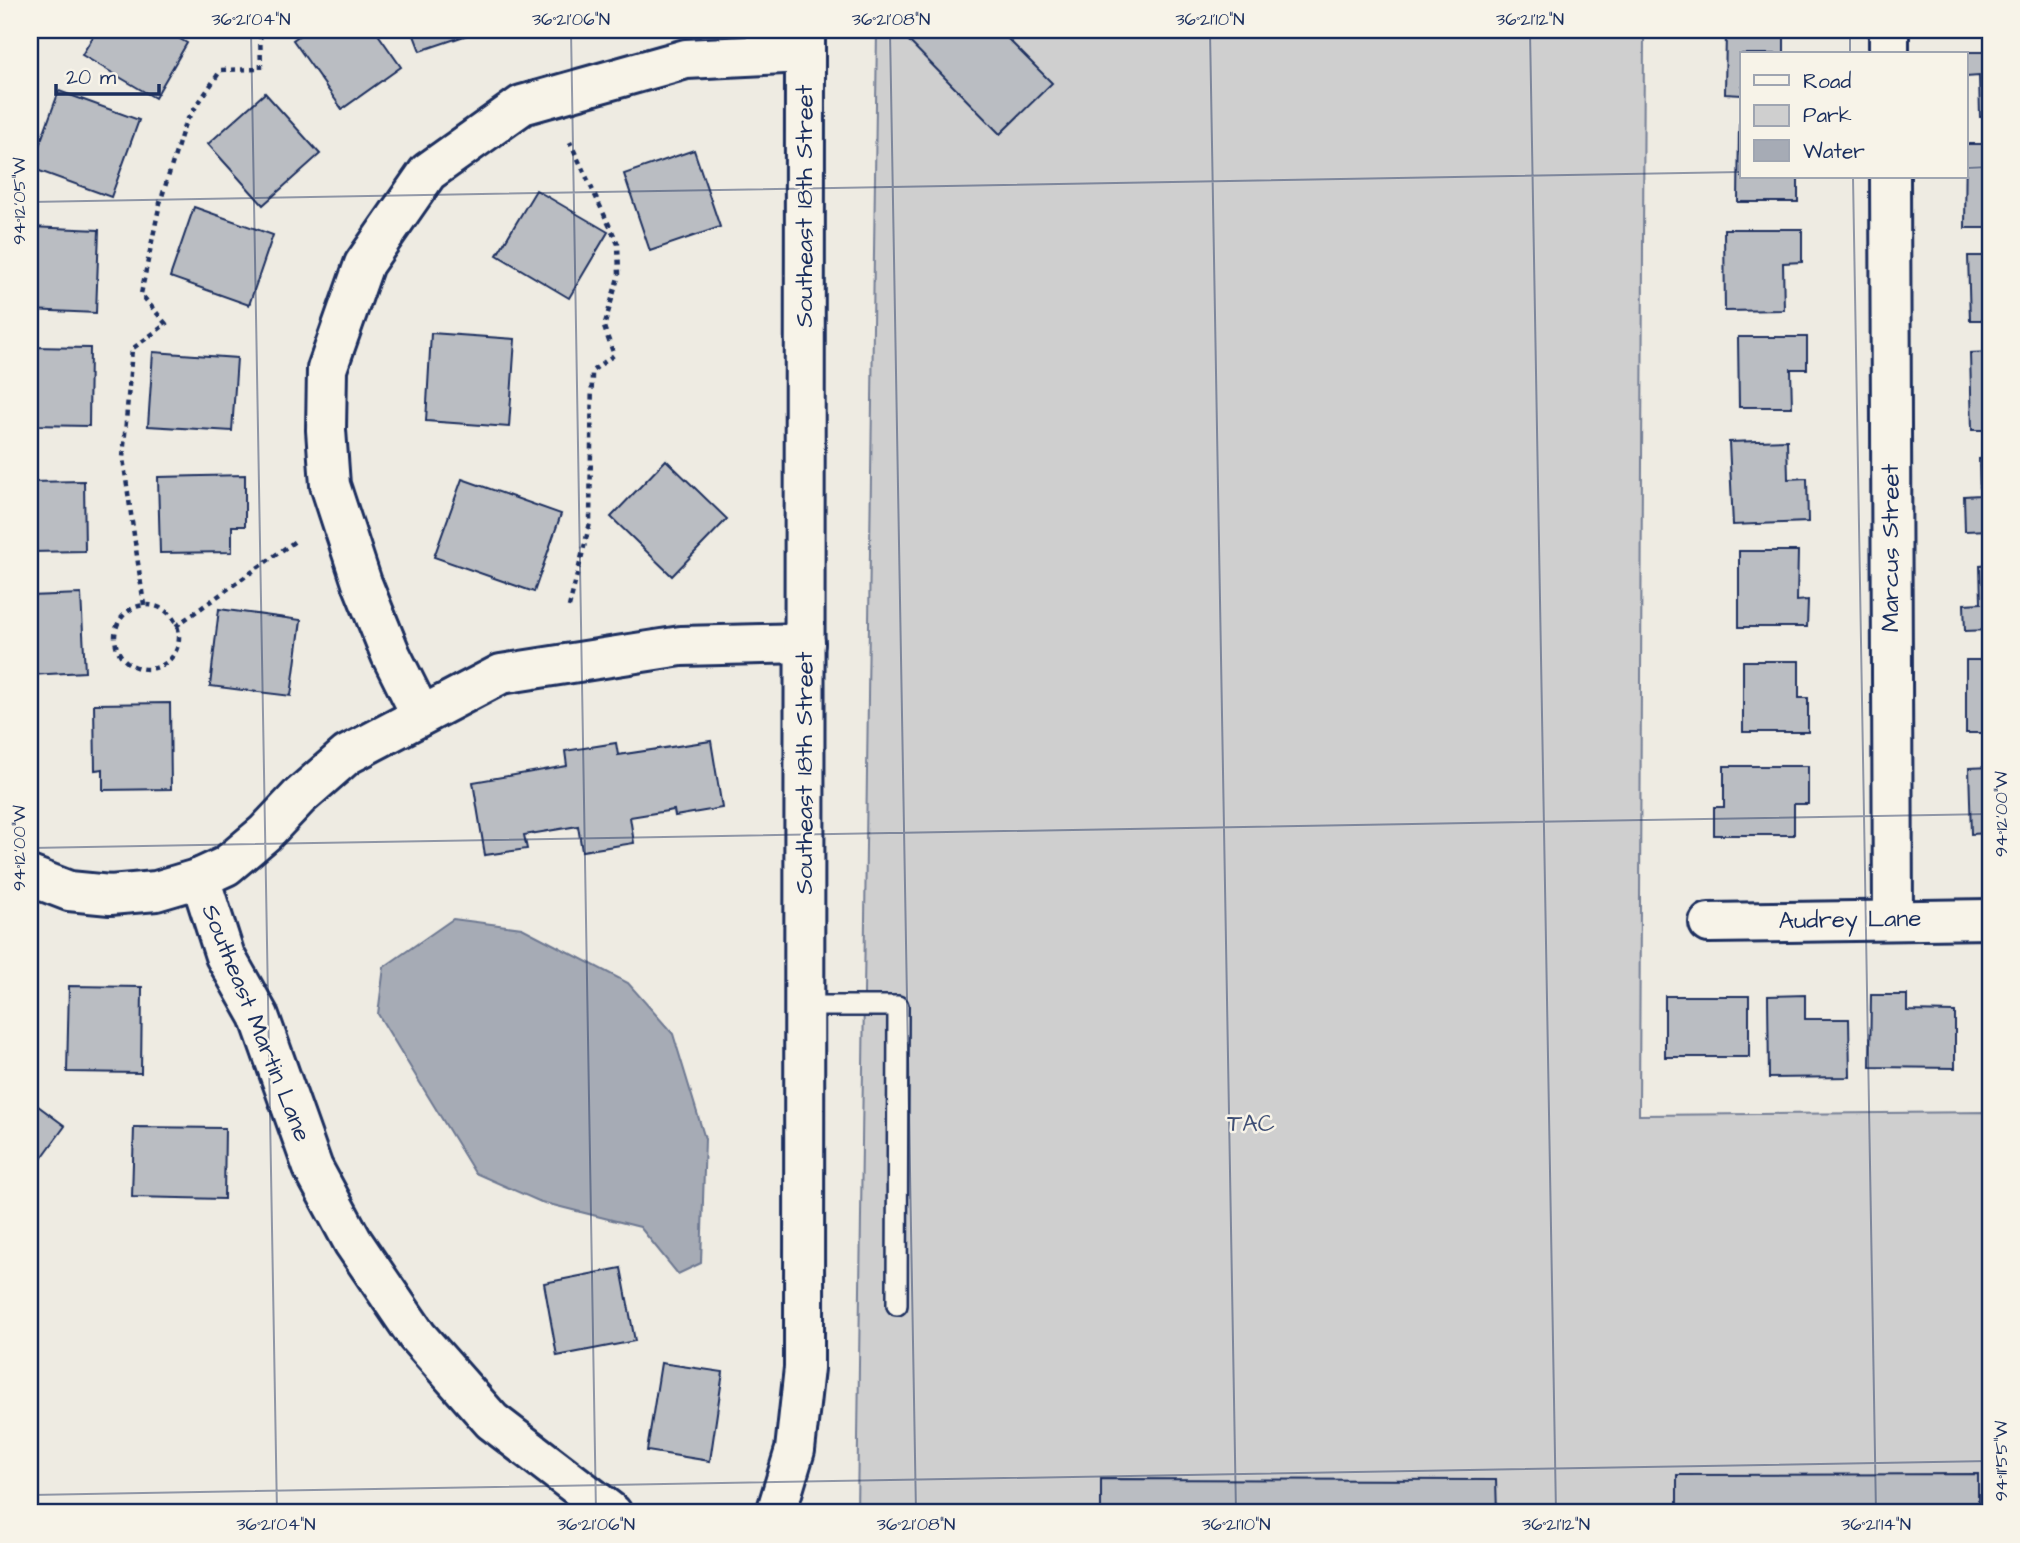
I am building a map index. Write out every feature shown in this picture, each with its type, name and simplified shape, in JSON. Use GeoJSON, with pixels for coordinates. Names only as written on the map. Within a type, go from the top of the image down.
{"type":"FeatureCollection","features":[{"type":"Feature","properties":{"kind":"street"},"geometry":{"type":"LineString","coordinates":[[1889,30],[1889,52]]}},
{"type":"Feature","properties":{"kind":"street"},"geometry":{"type":"LineString","coordinates":[[422,715],[391,655],[362,583],[330,485],[326,430],[327,369],[364,264],[428,172],[522,105],[686,59],[805,41]]}},
{"type":"Feature","properties":{"kind":"street","name":"Southeast 18th Street"},"geometry":{"type":"LineString","coordinates":[[776,1513],[795,1450],[804,1368],[805,41]]}},
{"type":"Feature","properties":{"kind":"street","name":"Marcus Street"},"geometry":{"type":"LineString","coordinates":[[1889,178],[1893,918]]}},
{"type":"Feature","properties":{"kind":"street"},"geometry":{"type":"LineString","coordinates":[[30,876],[69,891],[110,895],[156,891],[200,878],[226,866],[347,755],[501,674],[681,646],[805,643]]}},
{"type":"Feature","properties":{"kind":"street","name":"Southeast Martin Lane"},"geometry":{"type":"LineString","coordinates":[[200,878],[225,956],[259,1016],[313,1168],[353,1242],[417,1336],[492,1421],[611,1513]]}},
{"type":"Feature","properties":{"kind":"street","name":"Audrey Lane"},"geometry":{"type":"LineString","coordinates":[[1709,923],[1893,918],[1990,919]]}},
{"type":"Feature","properties":{"kind":"lane"},"geometry":{"type":"LineString","coordinates":[[805,1006],[898,1006],[897,1305]]}},
{"type":"Feature","properties":{"kind":"path"},"geometry":{"type":"LineString","coordinates":[[144,605],[123,458],[132,349],[166,324],[141,294],[160,203],[185,123],[221,70],[261,69],[260,30]]}},
{"type":"Feature","properties":{"kind":"path"},"geometry":{"type":"LineString","coordinates":[[569,607],[590,523],[592,371],[614,355],[604,327],[619,274],[618,244],[570,142]]}},
{"type":"Feature","properties":{"kind":"path"},"geometry":{"type":"LineString","coordinates":[[176,626],[298,539]]}},
{"type":"Feature","properties":{"kind":"path"},"geometry":{"type":"LineString","coordinates":[[144,605],[165,610],[176,626],[179,640],[170,660],[151,669],[131,666],[117,651],[115,631],[125,613],[144,605]]}},
{"type":"Feature","properties":{"kind":"green space","name":"TAC"},"geometry":{"type":"Polygon","coordinates":[[[877,30],[1644,30],[1639,1115],[1990,1112],[1990,1513],[857,1513],[877,30]]]}},
{"type":"Feature","properties":{"kind":"water"},"geometry":{"type":"Polygon","coordinates":[[[453,919],[522,928],[628,983],[673,1034],[705,1139],[701,1263],[678,1274],[640,1227],[541,1202],[475,1173],[378,1014],[384,967],[453,919]]]}},
{"type":"Feature","properties":{"kind":"building"},"geometry":{"type":"Polygon","coordinates":[[[97,30],[164,30],[187,43],[155,98],[82,55],[97,30]]]}},
{"type":"Feature","properties":{"kind":"building"},"geometry":{"type":"Polygon","coordinates":[[[307,30],[375,30],[401,67],[342,109],[293,40],[307,30]]]}},
{"type":"Feature","properties":{"kind":"building"},"geometry":{"type":"Polygon","coordinates":[[[412,30],[482,30],[420,51],[412,30]]]}},
{"type":"Feature","properties":{"kind":"building"},"geometry":{"type":"Polygon","coordinates":[[[999,30],[1052,83],[1000,134],[900,32],[999,30]]]}},
{"type":"Feature","properties":{"kind":"building"},"geometry":{"type":"Polygon","coordinates":[[[1726,30],[1784,30],[1784,52],[1740,52],[1740,95],[1725,94],[1726,30]]]}},
{"type":"Feature","properties":{"kind":"building"},"geometry":{"type":"Polygon","coordinates":[[[1968,52],[1990,52],[1990,117],[1980,117],[1979,76],[1968,77],[1968,52]]]}},
{"type":"Feature","properties":{"kind":"building"},"geometry":{"type":"Polygon","coordinates":[[[59,91],[139,120],[111,197],[31,168],[59,91]]]}},
{"type":"Feature","properties":{"kind":"building"},"geometry":{"type":"Polygon","coordinates":[[[265,93],[320,154],[263,205],[208,144],[265,93]]]}},
{"type":"Feature","properties":{"kind":"building"},"geometry":{"type":"Polygon","coordinates":[[[1740,124],[1740,178],[1798,178],[1798,202],[1738,202],[1740,124]]]}},
{"type":"Feature","properties":{"kind":"building"},"geometry":{"type":"Polygon","coordinates":[[[1968,144],[1990,144],[1990,228],[1965,228],[1968,144]]]}},
{"type":"Feature","properties":{"kind":"building"},"geometry":{"type":"Polygon","coordinates":[[[694,150],[720,227],[650,251],[624,174],[694,150]]]}},
{"type":"Feature","properties":{"kind":"building"},"geometry":{"type":"Polygon","coordinates":[[[536,190],[608,232],[569,298],[497,255],[536,190]]]}},
{"type":"Feature","properties":{"kind":"building"},"geometry":{"type":"Polygon","coordinates":[[[194,207],[273,235],[249,305],[170,277],[194,207]]]}},
{"type":"Feature","properties":{"kind":"building"},"geometry":{"type":"Polygon","coordinates":[[[30,227],[99,230],[96,313],[30,310],[30,227]]]}},
{"type":"Feature","properties":{"kind":"building"},"geometry":{"type":"Polygon","coordinates":[[[1724,229],[1802,229],[1802,262],[1783,263],[1784,310],[1725,311],[1724,229]]]}},
{"type":"Feature","properties":{"kind":"building"},"geometry":{"type":"Polygon","coordinates":[[[1968,256],[1990,256],[1990,320],[1970,320],[1968,256]]]}},
{"type":"Feature","properties":{"kind":"building"},"geometry":{"type":"Polygon","coordinates":[[[431,333],[515,339],[509,427],[426,421],[431,333]]]}},
{"type":"Feature","properties":{"kind":"building"},"geometry":{"type":"Polygon","coordinates":[[[1738,337],[1807,337],[1807,369],[1791,369],[1792,407],[1739,407],[1738,337]]]}},
{"type":"Feature","properties":{"kind":"building"},"geometry":{"type":"Polygon","coordinates":[[[30,347],[90,348],[89,426],[30,425],[30,347]]]}},
{"type":"Feature","properties":{"kind":"building"},"geometry":{"type":"Polygon","coordinates":[[[153,352],[237,358],[232,431],[148,426],[153,352]]]}},
{"type":"Feature","properties":{"kind":"building"},"geometry":{"type":"Polygon","coordinates":[[[1990,352],[1990,430],[1972,430],[1970,353],[1990,352]]]}},
{"type":"Feature","properties":{"kind":"building"},"geometry":{"type":"Polygon","coordinates":[[[1787,440],[1788,479],[1807,478],[1808,522],[1733,525],[1729,442],[1787,440]]]}},
{"type":"Feature","properties":{"kind":"building"},"geometry":{"type":"Polygon","coordinates":[[[1990,458],[1990,530],[1965,531],[1964,496],[1980,495],[1979,459],[1990,458]]]}},
{"type":"Feature","properties":{"kind":"building"},"geometry":{"type":"Polygon","coordinates":[[[666,460],[727,519],[672,576],[611,517],[666,460]]]}},
{"type":"Feature","properties":{"kind":"building"},"geometry":{"type":"Polygon","coordinates":[[[245,475],[245,526],[232,526],[232,552],[160,553],[158,477],[245,475]]]}},
{"type":"Feature","properties":{"kind":"building"},"geometry":{"type":"Polygon","coordinates":[[[462,479],[561,514],[534,592],[434,557],[462,479]]]}},
{"type":"Feature","properties":{"kind":"building"},"geometry":{"type":"Polygon","coordinates":[[[84,481],[85,551],[30,552],[30,482],[84,481]]]}},
{"type":"Feature","properties":{"kind":"building"},"geometry":{"type":"Polygon","coordinates":[[[1739,551],[1798,551],[1797,601],[1808,600],[1807,627],[1739,627],[1739,551]]]}},
{"type":"Feature","properties":{"kind":"building"},"geometry":{"type":"Polygon","coordinates":[[[1990,564],[1990,630],[1965,631],[1964,604],[1981,603],[1980,565],[1990,564]]]}},
{"type":"Feature","properties":{"kind":"building"},"geometry":{"type":"Polygon","coordinates":[[[81,594],[85,672],[30,675],[30,596],[81,594]]]}},
{"type":"Feature","properties":{"kind":"building"},"geometry":{"type":"Polygon","coordinates":[[[219,609],[301,620],[291,696],[210,686],[219,609]]]}},
{"type":"Feature","properties":{"kind":"building"},"geometry":{"type":"Polygon","coordinates":[[[1966,660],[1990,660],[1990,733],[1966,733],[1966,660]]]}},
{"type":"Feature","properties":{"kind":"building"},"geometry":{"type":"Polygon","coordinates":[[[1743,661],[1799,661],[1799,698],[1808,698],[1808,732],[1743,732],[1743,661]]]}},
{"type":"Feature","properties":{"kind":"building"},"geometry":{"type":"Polygon","coordinates":[[[170,703],[171,789],[103,790],[103,769],[95,770],[94,704],[170,703]]]}},
{"type":"Feature","properties":{"kind":"building"},"geometry":{"type":"Polygon","coordinates":[[[711,741],[722,808],[675,816],[674,810],[630,817],[634,843],[582,851],[578,826],[524,835],[527,849],[485,855],[473,782],[567,766],[565,751],[616,743],[618,755],[711,741]]]}},
{"type":"Feature","properties":{"kind":"building"},"geometry":{"type":"Polygon","coordinates":[[[1724,766],[1808,766],[1808,804],[1794,804],[1794,835],[1714,835],[1714,807],[1724,807],[1724,766]]]}},
{"type":"Feature","properties":{"kind":"building"},"geometry":{"type":"Polygon","coordinates":[[[1990,767],[1990,833],[1971,834],[1969,768],[1990,767]]]}},
{"type":"Feature","properties":{"kind":"building"},"geometry":{"type":"Polygon","coordinates":[[[69,986],[142,987],[141,1073],[67,1072],[69,986]]]}},
{"type":"Feature","properties":{"kind":"building"},"geometry":{"type":"Polygon","coordinates":[[[1805,995],[1805,1019],[1849,1019],[1850,1077],[1769,1078],[1768,996],[1805,995]]]}},
{"type":"Feature","properties":{"kind":"building"},"geometry":{"type":"Polygon","coordinates":[[[1871,995],[1907,995],[1907,1011],[1955,1012],[1955,1068],[1870,1067],[1871,995]]]}},
{"type":"Feature","properties":{"kind":"building"},"geometry":{"type":"Polygon","coordinates":[[[1665,996],[1749,996],[1749,1057],[1665,1057],[1665,996]]]}},
{"type":"Feature","properties":{"kind":"building"},"geometry":{"type":"Polygon","coordinates":[[[30,1100],[65,1126],[30,1174],[30,1100]]]}},
{"type":"Feature","properties":{"kind":"building"},"geometry":{"type":"Polygon","coordinates":[[[134,1127],[225,1128],[224,1199],[132,1197],[134,1127]]]}},
{"type":"Feature","properties":{"kind":"building"},"geometry":{"type":"Polygon","coordinates":[[[621,1268],[635,1341],[557,1356],[544,1283],[621,1268]]]}},
{"type":"Feature","properties":{"kind":"building"},"geometry":{"type":"Polygon","coordinates":[[[661,1363],[723,1372],[710,1461],[647,1451],[661,1363]]]}},
{"type":"Feature","properties":{"kind":"building"},"geometry":{"type":"Polygon","coordinates":[[[1978,1474],[1978,1513],[1677,1513],[1677,1475],[1978,1474]]]}},
{"type":"Feature","properties":{"kind":"building"},"geometry":{"type":"Polygon","coordinates":[[[1101,1479],[1496,1480],[1497,1513],[1101,1513],[1101,1479]]]}}]}
